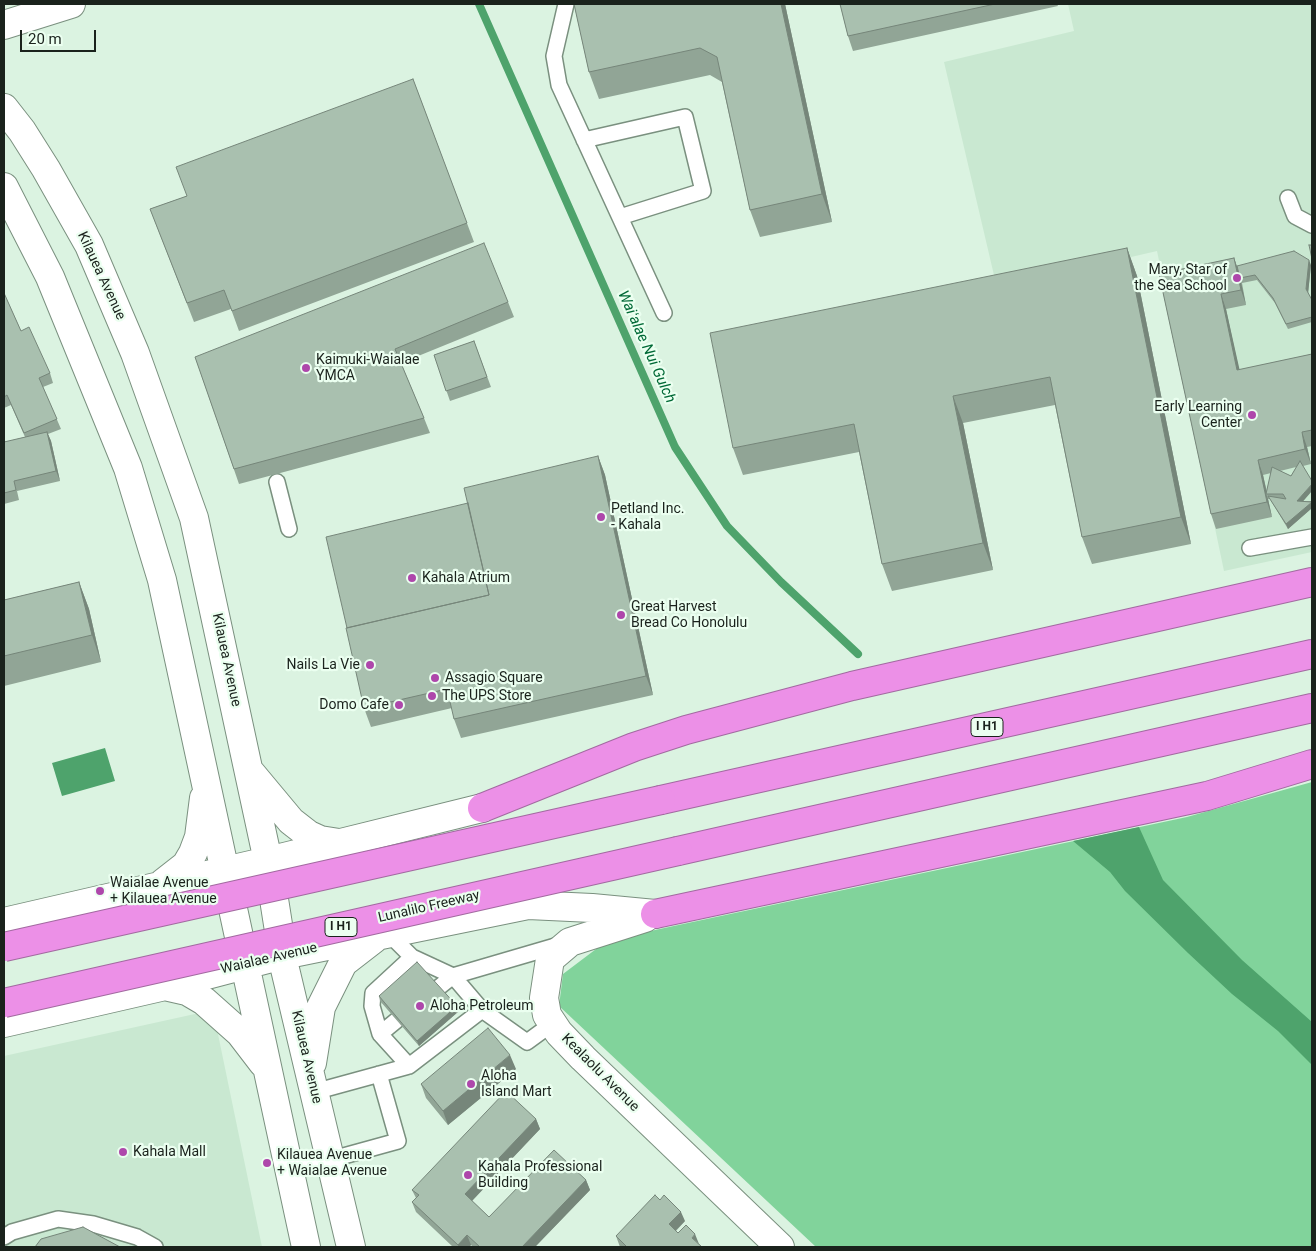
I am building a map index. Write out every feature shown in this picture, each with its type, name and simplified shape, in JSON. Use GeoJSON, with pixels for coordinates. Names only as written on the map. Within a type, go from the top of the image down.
{"type":"FeatureCollection","features":[{"type":"Feature","properties":{"kind":"highway"},"geometry":{"type":"LineString","coordinates":[[482,808],[634,747],[686,730],[852,686],[1312,582]]}},
{"type":"Feature","properties":{"kind":"highway","name":"I H1"},"geometry":{"type":"LineString","coordinates":[[4,947],[1312,654]]}},
{"type":"Feature","properties":{"kind":"highway","name":"Lunalilo Freeway"},"geometry":{"type":"LineString","coordinates":[[4,1003],[1312,708]]}},
{"type":"Feature","properties":{"kind":"highway"},"geometry":{"type":"LineString","coordinates":[[655,914],[1207,796],[1312,764]]}},
{"type":"Feature","properties":{"kind":"street"},"geometry":{"type":"LineString","coordinates":[[4,25],[72,4]]}},
{"type":"Feature","properties":{"kind":"street","name":"Kilauea Avenue"},"geometry":{"type":"LineString","coordinates":[[4,108],[41,162],[89,245],[135,353],[194,518],[268,861],[283,955],[329,1160],[351,1247]]}},
{"type":"Feature","properties":{"kind":"street"},"geometry":{"type":"LineString","coordinates":[[4,187],[50,277],[128,468],[162,580],[207,779],[244,964],[306,1247]]}},
{"type":"Feature","properties":{"kind":"street"},"geometry":{"type":"LineString","coordinates":[[249,771],[291,821],[309,836],[320,840],[341,843]]}},
{"type":"Feature","properties":{"kind":"street"},"geometry":{"type":"LineString","coordinates":[[158,886],[186,865],[193,853],[199,837],[207,779]]}},
{"type":"Feature","properties":{"kind":"street"},"geometry":{"type":"LineString","coordinates":[[4,922],[268,861],[482,808]]}},
{"type":"Feature","properties":{"kind":"street","name":"Waialae Avenue"},"geometry":{"type":"LineString","coordinates":[[4,1023],[164,986],[283,955],[528,904],[655,914]]}},
{"type":"Feature","properties":{"kind":"street","name":"Kealaolu Avenue"},"geometry":{"type":"LineString","coordinates":[[655,914],[570,942],[550,959],[544,998],[547,1015],[582,1058],[780,1247]]}},
{"type":"Feature","properties":{"kind":"street"},"geometry":{"type":"LineString","coordinates":[[312,1084],[321,1007],[344,964],[382,935]]}},
{"type":"Feature","properties":{"kind":"street"},"geometry":{"type":"LineString","coordinates":[[164,986],[187,991],[226,1018],[267,1068]]}},
{"type":"Feature","properties":{"kind":"lane"},"geometry":{"type":"LineString","coordinates":[[566,4],[554,56],[559,85],[664,313]]}},
{"type":"Feature","properties":{"kind":"lane"},"geometry":{"type":"LineString","coordinates":[[584,140],[685,118],[703,191],[620,217]]}},
{"type":"Feature","properties":{"kind":"lane"},"geometry":{"type":"LineString","coordinates":[[1288,198],[1295,216],[1312,225]]}},
{"type":"Feature","properties":{"kind":"lane"},"geometry":{"type":"LineString","coordinates":[[277,482],[289,529]]}},
{"type":"Feature","properties":{"kind":"lane"},"geometry":{"type":"LineString","coordinates":[[1250,548],[1312,537]]}},
{"type":"Feature","properties":{"kind":"lane"},"geometry":{"type":"LineString","coordinates":[[382,935],[412,956],[453,976],[482,1010],[527,1042],[553,1023]]}},
{"type":"Feature","properties":{"kind":"lane"},"geometry":{"type":"LineString","coordinates":[[438,988],[453,976],[570,942]]}},
{"type":"Feature","properties":{"kind":"lane"},"geometry":{"type":"LineString","coordinates":[[410,1066],[380,1034],[372,1006],[373,993],[412,956]]}},
{"type":"Feature","properties":{"kind":"lane"},"geometry":{"type":"LineString","coordinates":[[312,1084],[379,1074],[410,1066],[482,1010]]}},
{"type":"Feature","properties":{"kind":"lane"},"geometry":{"type":"LineString","coordinates":[[380,1034],[397,1020]]}},
{"type":"Feature","properties":{"kind":"lane"},"geometry":{"type":"LineString","coordinates":[[289,1171],[398,1141],[379,1074]]}},
{"type":"Feature","properties":{"kind":"lane"},"geometry":{"type":"LineString","coordinates":[[4,1237],[12,1232],[58,1219],[93,1224],[137,1237],[154,1247]]}},
{"type":"Feature","properties":{"kind":"shaded area","name":"Mary, Star of the Sea School"},"geometry":{"type":"Polygon","coordinates":[[[1068,4],[1312,4],[1312,552],[1224,571],[1157,251],[997,288],[944,62],[1074,31],[1068,4]]]}},
{"type":"Feature","properties":{"kind":"shaded area"},"geometry":{"type":"Polygon","coordinates":[[[105,748],[115,781],[62,796],[52,763],[105,748]]]}},
{"type":"Feature","properties":{"kind":"shaded area"},"geometry":{"type":"Polygon","coordinates":[[[1312,782],[1312,1247],[816,1247],[559,1006],[563,974],[608,940],[1187,817],[1312,782]]]}},
{"type":"Feature","properties":{"kind":"shaded area"},"geometry":{"type":"Polygon","coordinates":[[[1139,827],[1163,880],[1242,960],[1312,1022],[1312,1065],[1278,1031],[1232,994],[1188,953],[1125,891],[1110,872],[1073,841],[1139,827]]]}},
{"type":"Feature","properties":{"kind":"shaded area","name":"Kahala Mall"},"geometry":{"type":"Polygon","coordinates":[[[213,1010],[262,1247],[4,1247],[4,1056],[213,1010]]]}},
{"type":"Feature","properties":{"kind":"building"},"geometry":{"type":"Polygon","coordinates":[[[574,4],[781,4],[822,194],[750,210],[717,57],[700,48],[589,72],[574,4]]]}},
{"type":"Feature","properties":{"kind":"building"},"geometry":{"type":"Polygon","coordinates":[[[840,4],[995,4],[848,36],[840,4]]]}},
{"type":"Feature","properties":{"kind":"building"},"geometry":{"type":"Polygon","coordinates":[[[413,79],[467,223],[232,311],[224,290],[187,303],[150,209],[187,196],[176,167],[413,79]]]}},
{"type":"Feature","properties":{"kind":"building","name":"Kaimuki-Waialae YMCA"},"geometry":{"type":"Polygon","coordinates":[[[484,243],[508,302],[395,349],[424,418],[234,469],[195,357],[484,243]]]}},
{"type":"Feature","properties":{"kind":"building"},"geometry":{"type":"Polygon","coordinates":[[[1309,245],[1312,245],[1312,259],[1309,245]]]}},
{"type":"Feature","properties":{"kind":"building"},"geometry":{"type":"Polygon","coordinates":[[[1127,248],[1181,517],[1082,537],[1050,377],[953,396],[983,543],[882,564],[854,424],[733,448],[710,333],[1127,248]]]}},
{"type":"Feature","properties":{"kind":"building"},"geometry":{"type":"Polygon","coordinates":[[[1294,251],[1309,260],[1306,289],[1312,300],[1312,317],[1286,324],[1273,298],[1255,275],[1240,278],[1237,266],[1294,251]]]}},
{"type":"Feature","properties":{"kind":"building","name":"Early Learning Center"},"geometry":{"type":"Polygon","coordinates":[[[1234,258],[1241,290],[1221,294],[1237,370],[1312,354],[1312,430],[1302,432],[1305,449],[1258,460],[1267,502],[1211,514],[1159,274],[1234,258]]]}},
{"type":"Feature","properties":{"kind":"building"},"geometry":{"type":"Polygon","coordinates":[[[4,293],[21,331],[29,327],[50,373],[39,378],[57,419],[24,433],[7,395],[4,397],[4,293]]]}},
{"type":"Feature","properties":{"kind":"building"},"geometry":{"type":"Polygon","coordinates":[[[474,341],[487,377],[446,391],[434,355],[474,341]]]}},
{"type":"Feature","properties":{"kind":"building"},"geometry":{"type":"Polygon","coordinates":[[[47,432],[56,471],[14,481],[16,490],[4,493],[4,442],[47,432]]]}},
{"type":"Feature","properties":{"kind":"building"},"geometry":{"type":"Polygon","coordinates":[[[598,456],[646,676],[454,719],[447,689],[364,708],[346,628],[489,595],[464,488],[598,456]]]}},
{"type":"Feature","properties":{"kind":"building"},"geometry":{"type":"Polygon","coordinates":[[[1300,461],[1312,484],[1297,501],[1312,502],[1286,524],[1268,496],[1286,499],[1283,494],[1266,494],[1272,467],[1291,476],[1300,461]]]}},
{"type":"Feature","properties":{"kind":"building","name":"Kahala Atrium"},"geometry":{"type":"Polygon","coordinates":[[[468,503],[489,595],[347,628],[326,537],[468,503]]]}},
{"type":"Feature","properties":{"kind":"building"},"geometry":{"type":"Polygon","coordinates":[[[79,582],[92,635],[4,656],[4,600],[79,582]]]}},
{"type":"Feature","properties":{"kind":"building","name":"Aloha Petroleum"},"geometry":{"type":"Polygon","coordinates":[[[417,962],[457,1006],[417,1041],[379,996],[417,962]]]}},
{"type":"Feature","properties":{"kind":"building"},"geometry":{"type":"Polygon","coordinates":[[[488,1028],[510,1055],[443,1111],[421,1084],[488,1028]]]}},
{"type":"Feature","properties":{"kind":"building","name":"Kahala Professional Building"},"geometry":{"type":"Polygon","coordinates":[[[506,1091],[536,1119],[465,1194],[489,1217],[554,1150],[586,1180],[522,1247],[480,1247],[467,1235],[458,1245],[412,1202],[419,1195],[412,1190],[506,1091]]]}},
{"type":"Feature","properties":{"kind":"building"},"geometry":{"type":"Polygon","coordinates":[[[655,1195],[660,1200],[664,1195],[681,1212],[669,1224],[678,1233],[686,1225],[695,1234],[692,1238],[702,1247],[627,1247],[616,1236],[655,1195]]]}},
{"type":"Feature","properties":{"kind":"building"},"geometry":{"type":"Polygon","coordinates":[[[83,1227],[120,1247],[35,1247],[41,1239],[83,1227]]]}},
{"type":"Feature","properties":{"kind":"waterway","name":"Waiʻalae Nui Gulch"},"geometry":{"type":"LineString","coordinates":[[479,4],[675,447],[727,526],[781,582],[858,654]]}},
{"type":"Feature","properties":{"kind":"place","name":"Mary, Star of the Sea School"},"geometry":{"type":"Point","coordinates":[1237,278]}},
{"type":"Feature","properties":{"kind":"place","name":"Kaimuki-Waialae YMCA"},"geometry":{"type":"Point","coordinates":[306,368]}},
{"type":"Feature","properties":{"kind":"place","name":"Early Learning Center"},"geometry":{"type":"Point","coordinates":[1252,415]}},
{"type":"Feature","properties":{"kind":"place","name":"Petland Inc. - Kahala"},"geometry":{"type":"Point","coordinates":[601,517]}},
{"type":"Feature","properties":{"kind":"place","name":"Kahala Atrium"},"geometry":{"type":"Point","coordinates":[412,578]}},
{"type":"Feature","properties":{"kind":"place","name":"Great Harvest Bread Co Honolulu"},"geometry":{"type":"Point","coordinates":[621,615]}},
{"type":"Feature","properties":{"kind":"place","name":"Nails La Vie"},"geometry":{"type":"Point","coordinates":[370,665]}},
{"type":"Feature","properties":{"kind":"place","name":"Assagio Square"},"geometry":{"type":"Point","coordinates":[435,678]}},
{"type":"Feature","properties":{"kind":"place","name":"The UPS Store"},"geometry":{"type":"Point","coordinates":[432,696]}},
{"type":"Feature","properties":{"kind":"place","name":"Domo Cafe"},"geometry":{"type":"Point","coordinates":[399,705]}},
{"type":"Feature","properties":{"kind":"place","name":"Waialae Avenue + Kilauea Avenue"},"geometry":{"type":"Point","coordinates":[100,891]}},
{"type":"Feature","properties":{"kind":"place","name":"Aloha Petroleum"},"geometry":{"type":"Point","coordinates":[420,1006]}},
{"type":"Feature","properties":{"kind":"place","name":"Aloha Island Mart"},"geometry":{"type":"Point","coordinates":[471,1084]}},
{"type":"Feature","properties":{"kind":"place","name":"Kahala Mall"},"geometry":{"type":"Point","coordinates":[123,1152]}},
{"type":"Feature","properties":{"kind":"place","name":"Kilauea Avenue + Waialae Avenue"},"geometry":{"type":"Point","coordinates":[267,1163]}},
{"type":"Feature","properties":{"kind":"place","name":"Kahala Professional Building"},"geometry":{"type":"Point","coordinates":[468,1175]}}]}
